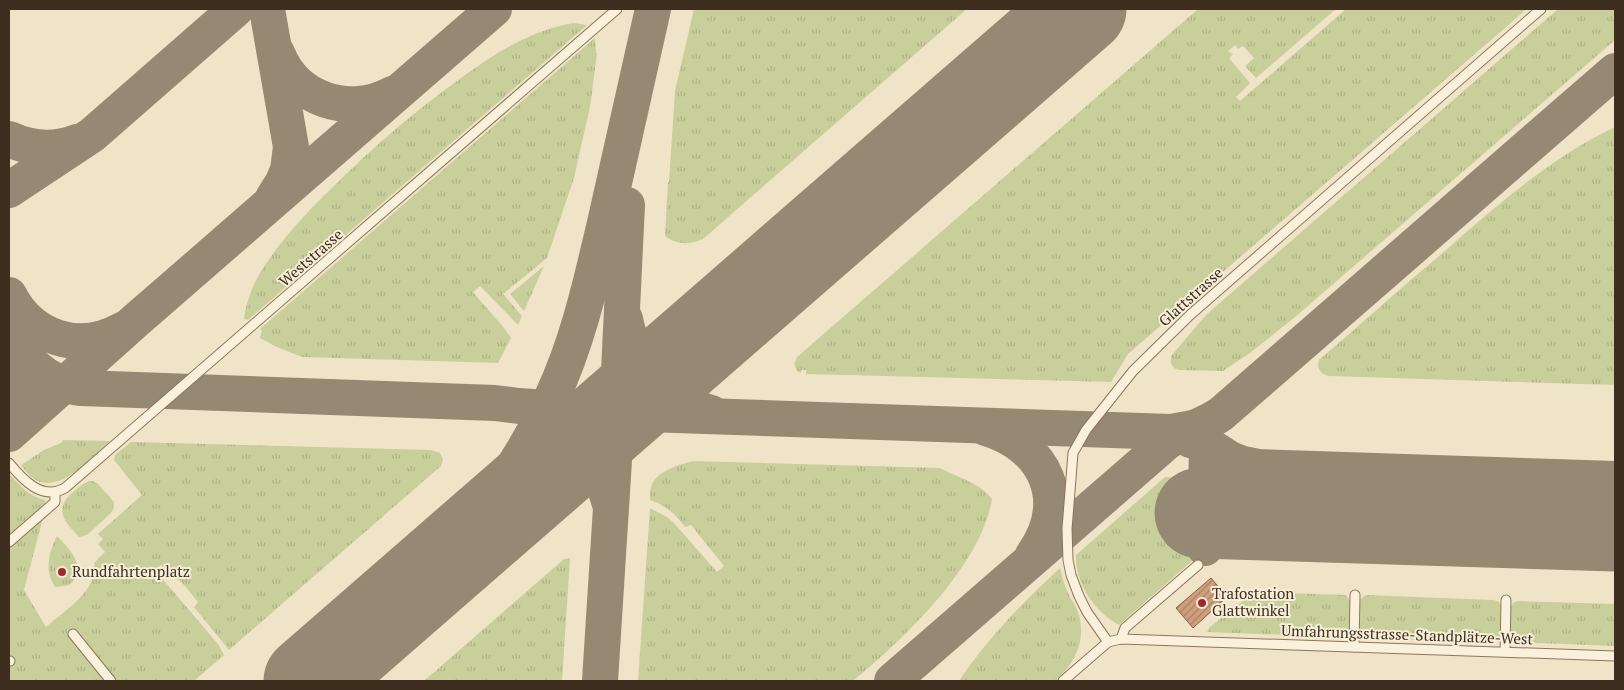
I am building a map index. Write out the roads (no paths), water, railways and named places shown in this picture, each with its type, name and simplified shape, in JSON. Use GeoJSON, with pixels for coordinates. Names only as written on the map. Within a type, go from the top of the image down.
{"type":"FeatureCollection","features":[{"type":"Feature","properties":{"kind":"lane","name":"Weststrasse"},"geometry":{"type":"LineString","coordinates":[[55,492],[69,485],[617,9]]}},
{"type":"Feature","properties":{"kind":"lane","name":"Glattstrasse"},"geometry":{"type":"LineString","coordinates":[[1108,642],[1078,596],[1068,560],[1067,529],[1073,453],[1086,430],[1133,371],[1190,316],[1541,9]]}},
{"type":"Feature","properties":{"kind":"lane"},"geometry":{"type":"LineString","coordinates":[[9,542],[55,502],[55,492],[49,493],[38,490],[12,467]]}},
{"type":"Feature","properties":{"kind":"lane"},"geometry":{"type":"LineString","coordinates":[[1121,639],[1125,628],[1198,565]]}},
{"type":"Feature","properties":{"kind":"lane"},"geometry":{"type":"LineString","coordinates":[[1354,647],[1355,595]]}},
{"type":"Feature","properties":{"kind":"lane"},"geometry":{"type":"LineString","coordinates":[[1505,652],[1506,600]]}},
{"type":"Feature","properties":{"kind":"lane"},"geometry":{"type":"LineString","coordinates":[[73,634],[111,681]]}},
{"type":"Feature","properties":{"kind":"lane","name":"Umfahrungsstrasse-Standplätze-West"},"geometry":{"type":"LineString","coordinates":[[1108,642],[1121,639],[1615,656]]}},
{"type":"Feature","properties":{"kind":"lane"},"geometry":{"type":"LineString","coordinates":[[1063,681],[1108,642]]}},
{"type":"Feature","properties":{"kind":"place","name":"Rundfahrtenplatz"},"geometry":{"type":"Point","coordinates":[62,572]}},
{"type":"Feature","properties":{"kind":"place","name":"Trafostation Glattwinkel"},"geometry":{"type":"Point","coordinates":[1202,603]}}]}
